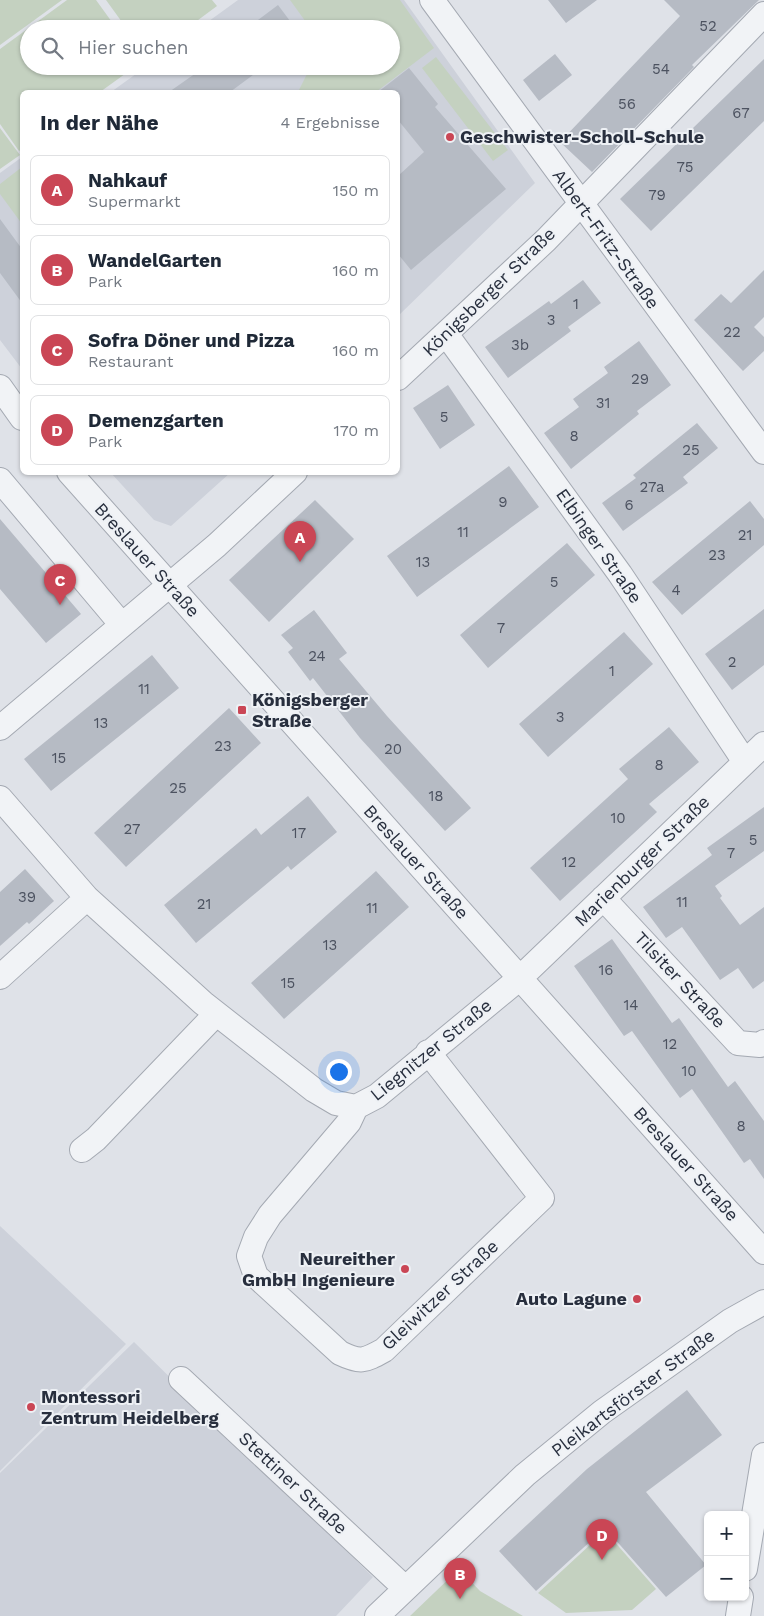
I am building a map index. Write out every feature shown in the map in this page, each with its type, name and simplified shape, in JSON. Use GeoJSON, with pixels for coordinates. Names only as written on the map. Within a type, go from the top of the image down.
{"type":"FeatureCollection","features":[{"type":"Feature","properties":{"kind":"street","name":"Albert-Fritz-Straße"},"geometry":{"type":"LineString","coordinates":[[432,0],[764,452]]}},
{"type":"Feature","properties":{"kind":"street","name":"Königsberger Straße"},"geometry":{"type":"LineString","coordinates":[[400,376],[546,240],[764,14]]}},
{"type":"Feature","properties":{"kind":"street","name":"Elbinger Straße"},"geometry":{"type":"LineString","coordinates":[[446,334],[620,574],[745,762]]}},
{"type":"Feature","properties":{"kind":"street"},"geometry":{"type":"LineString","coordinates":[[0,387],[20,415]]}},
{"type":"Feature","properties":{"kind":"street","name":"Breslauer Straße"},"geometry":{"type":"LineString","coordinates":[[72,475],[764,1252]]}},
{"type":"Feature","properties":{"kind":"street"},"geometry":{"type":"LineString","coordinates":[[0,728],[217,545],[292,475]]}},
{"type":"Feature","properties":{"kind":"street"},"geometry":{"type":"LineString","coordinates":[[0,480],[122,625]]}},
{"type":"Feature","properties":{"kind":"street","name":"Marienburger Straße"},"geometry":{"type":"LineString","coordinates":[[520,978],[764,744]]}},
{"type":"Feature","properties":{"kind":"street","name":"Liegnitzer Straße"},"geometry":{"type":"LineString","coordinates":[[0,798],[87,898],[216,1014],[314,1090],[336,1103],[356,1107],[377,1096],[520,978]]}},
{"type":"Feature","properties":{"kind":"street"},"geometry":{"type":"LineString","coordinates":[[0,977],[87,898]]}},
{"type":"Feature","properties":{"kind":"street","name":"Tilsiter Straße"},"geometry":{"type":"LineString","coordinates":[[603,898],[738,1043],[760,1045],[764,1042]]}},
{"type":"Feature","properties":{"kind":"street"},"geometry":{"type":"LineString","coordinates":[[82,1150],[96,1139],[216,1014]]}},
{"type":"Feature","properties":{"kind":"street","name":"Gleiwitzer Straße"},"geometry":{"type":"LineString","coordinates":[[356,1107],[349,1122],[270,1215],[256,1237],[249,1256],[256,1276],[340,1352],[354,1360],[365,1360],[384,1350],[542,1198],[428,1052]]}},
{"type":"Feature","properties":{"kind":"street","name":"Pleikartsförster Straße"},"geometry":{"type":"LineString","coordinates":[[377,1616],[525,1476],[602,1412],[730,1321],[764,1302]]}},
{"type":"Feature","properties":{"kind":"street","name":"Stettiner Straße"},"geometry":{"type":"LineString","coordinates":[[181,1378],[405,1588]]}},
{"type":"Feature","properties":{"kind":"street"},"geometry":{"type":"LineString","coordinates":[[747,1556],[764,1456]]}},
{"type":"Feature","properties":{"kind":"street"},"geometry":{"type":"LineString","coordinates":[[738,1616],[740,1601]]}},
{"type":"Feature","properties":{"kind":"shaded area","name":"Geschwister-Scholl-Schule"},"geometry":{"type":"Polygon","coordinates":[[[238,0],[404,0],[535,183],[400,314],[400,90],[114,90],[135,75],[400,75],[400,20],[210,20],[238,0]]]}},
{"type":"Feature","properties":{"kind":"shaded area"},"geometry":{"type":"Polygon","coordinates":[[[20,158],[20,366],[0,340],[0,173],[20,158]]]}},
{"type":"Feature","properties":{"kind":"shaded area"},"geometry":{"type":"Polygon","coordinates":[[[113,475],[228,475],[171,526],[154,520],[113,475]]]}},
{"type":"Feature","properties":{"kind":"shaded area","name":"Montessori Zentrum Heidelberg"},"geometry":{"type":"Polygon","coordinates":[[[0,1226],[126,1344],[0,1471],[0,1226]]]}},
{"type":"Feature","properties":{"kind":"shaded area"},"geometry":{"type":"Polygon","coordinates":[[[134,1342],[373,1577],[336,1616],[0,1616],[0,1473],[134,1342]]]}},
{"type":"Feature","properties":{"kind":"green space"},"geometry":{"type":"Polygon","coordinates":[[[0,0],[62,0],[34,20],[20,20],[20,30],[0,45],[0,0]]]}},
{"type":"Feature","properties":{"kind":"green space"},"geometry":{"type":"Polygon","coordinates":[[[67,0],[96,0],[110,20],[40,20],[67,0]]]}},
{"type":"Feature","properties":{"kind":"green space"},"geometry":{"type":"Polygon","coordinates":[[[106,0],[212,0],[217,6],[198,20],[120,20],[106,0]]]}},
{"type":"Feature","properties":{"kind":"green space"},"geometry":{"type":"Polygon","coordinates":[[[290,0],[400,0],[434,48],[400,74],[400,20],[304,20],[290,0]]]}},
{"type":"Feature","properties":{"kind":"green space"},"geometry":{"type":"Polygon","coordinates":[[[20,34],[20,75],[124,75],[103,90],[20,90],[19,151],[0,124],[0,49],[20,34]]]}},
{"type":"Feature","properties":{"kind":"green space"},"geometry":{"type":"Polygon","coordinates":[[[436,57],[508,150],[493,161],[422,68],[436,57]]]}},
{"type":"Feature","properties":{"kind":"green space"},"geometry":{"type":"Polygon","coordinates":[[[306,75],[398,75],[379,90],[299,90],[306,75]]]}},
{"type":"Feature","properties":{"kind":"green space"},"geometry":{"type":"Polygon","coordinates":[[[0,128],[20,155],[0,169],[0,128]]]}},
{"type":"Feature","properties":{"kind":"green space"},"geometry":{"type":"Polygon","coordinates":[[[20,169],[20,221],[0,194],[0,184],[20,169]]]}},
{"type":"Feature","properties":{"kind":"green space"},"geometry":{"type":"Polygon","coordinates":[[[605,1531],[656,1589],[632,1610],[566,1613],[538,1593],[605,1531]]]}},
{"type":"Feature","properties":{"kind":"green space"},"geometry":{"type":"Polygon","coordinates":[[[459,1569],[480,1591],[523,1616],[410,1616],[459,1569]]]}},
{"type":"Feature","properties":{"kind":"building"},"geometry":{"type":"Polygon","coordinates":[[[548,0],[597,0],[566,23],[548,0]]]}},
{"type":"Feature","properties":{"kind":"building"},"geometry":{"type":"Polygon","coordinates":[[[664,0],[759,0],[692,65],[694,67],[592,172],[560,142],[680,16],[664,0]]]}},
{"type":"Feature","properties":{"kind":"building"},"geometry":{"type":"Polygon","coordinates":[[[278,5],[289,20],[258,20],[278,5]]]}},
{"type":"Feature","properties":{"kind":"building"},"geometry":{"type":"Polygon","coordinates":[[[555,54],[572,75],[539,101],[523,80],[555,54]]]}},
{"type":"Feature","properties":{"kind":"building"},"geometry":{"type":"Polygon","coordinates":[[[764,59],[764,121],[651,231],[620,199],[764,59]]]}},
{"type":"Feature","properties":{"kind":"building"},"geometry":{"type":"Polygon","coordinates":[[[409,68],[438,104],[435,107],[506,189],[411,270],[400,256],[400,174],[424,152],[400,122],[400,90],[381,90],[409,68]]]}},
{"type":"Feature","properties":{"kind":"building"},"geometry":{"type":"Polygon","coordinates":[[[193,75],[253,75],[233,90],[172,90],[193,75]]]}},
{"type":"Feature","properties":{"kind":"building"},"geometry":{"type":"Polygon","coordinates":[[[0,219],[20,246],[20,300],[0,273],[0,219]]]}},
{"type":"Feature","properties":{"kind":"building"},"geometry":{"type":"Polygon","coordinates":[[[764,270],[764,317],[754,327],[764,337],[764,351],[743,371],[694,320],[721,294],[731,303],[764,270]]]}},
{"type":"Feature","properties":{"kind":"building"},"geometry":{"type":"Polygon","coordinates":[[[583,280],[601,303],[568,327],[571,331],[508,378],[485,347],[549,301],[551,304],[583,280]]]}},
{"type":"Feature","properties":{"kind":"building"},"geometry":{"type":"Polygon","coordinates":[[[639,341],[671,385],[637,411],[639,414],[571,469],[544,433],[579,407],[573,399],[608,373],[604,367],[639,341]]]}},
{"type":"Feature","properties":{"kind":"building"},"geometry":{"type":"Polygon","coordinates":[[[448,385],[475,425],[440,449],[413,408],[448,385]]]}},
{"type":"Feature","properties":{"kind":"building"},"geometry":{"type":"Polygon","coordinates":[[[697,423],[718,448],[683,477],[688,483],[623,531],[602,503],[636,478],[633,475],[697,423]]]}},
{"type":"Feature","properties":{"kind":"building"},"geometry":{"type":"Polygon","coordinates":[[[509,466],[539,507],[417,597],[387,556],[509,466]]]}},
{"type":"Feature","properties":{"kind":"building"},"geometry":{"type":"Polygon","coordinates":[[[315,500],[354,539],[269,622],[229,580],[315,500]]]}},
{"type":"Feature","properties":{"kind":"building"},"geometry":{"type":"Polygon","coordinates":[[[750,501],[764,519],[764,545],[682,615],[652,582],[750,501]]]}},
{"type":"Feature","properties":{"kind":"building"},"geometry":{"type":"Polygon","coordinates":[[[0,519],[81,614],[46,643],[0,589],[0,519]]]}},
{"type":"Feature","properties":{"kind":"building"},"geometry":{"type":"Polygon","coordinates":[[[567,543],[595,575],[488,668],[460,635],[567,543]]]}},
{"type":"Feature","properties":{"kind":"building"},"geometry":{"type":"Polygon","coordinates":[[[764,609],[764,665],[732,690],[705,654],[764,609]]]}},
{"type":"Feature","properties":{"kind":"building"},"geometry":{"type":"Polygon","coordinates":[[[314,610],[347,653],[339,659],[387,716],[471,808],[445,831],[360,738],[313,678],[310,681],[288,652],[293,648],[281,635],[314,610]]]}},
{"type":"Feature","properties":{"kind":"building"},"geometry":{"type":"Polygon","coordinates":[[[624,632],[653,664],[548,757],[519,724],[624,632]]]}},
{"type":"Feature","properties":{"kind":"building"},"geometry":{"type":"Polygon","coordinates":[[[152,655],[179,688],[51,791],[24,759],[152,655]]]}},
{"type":"Feature","properties":{"kind":"building"},"geometry":{"type":"Polygon","coordinates":[[[229,708],[261,743],[126,867],[94,833],[229,708]]]}},
{"type":"Feature","properties":{"kind":"building"},"geometry":{"type":"Polygon","coordinates":[[[669,727],[699,762],[649,804],[657,812],[560,901],[530,868],[628,779],[619,769],[669,727]]]}},
{"type":"Feature","properties":{"kind":"building"},"geometry":{"type":"Polygon","coordinates":[[[308,796],[337,832],[291,870],[288,866],[196,943],[164,905],[256,828],[261,835],[308,796]]]}},
{"type":"Feature","properties":{"kind":"building"},"geometry":{"type":"Polygon","coordinates":[[[764,807],[764,851],[715,886],[722,896],[720,898],[740,925],[764,907],[764,981],[753,989],[738,968],[720,980],[682,927],[666,938],[643,907],[712,855],[707,848],[764,807]]]}},
{"type":"Feature","properties":{"kind":"building"},"geometry":{"type":"Polygon","coordinates":[[[25,869],[54,901],[29,924],[27,922],[0,946],[0,892],[25,869]]]}},
{"type":"Feature","properties":{"kind":"building"},"geometry":{"type":"Polygon","coordinates":[[[376,871],[409,907],[284,1019],[251,983],[376,871]]]}},
{"type":"Feature","properties":{"kind":"building"},"geometry":{"type":"Polygon","coordinates":[[[612,939],[672,1023],[679,1018],[728,1087],[735,1081],[764,1121],[764,1179],[750,1159],[744,1163],[692,1089],[680,1098],[632,1031],[624,1036],[574,966],[612,939]]]}},
{"type":"Feature","properties":{"kind":"building"},"geometry":{"type":"Polygon","coordinates":[[[687,1390],[722,1435],[646,1492],[704,1563],[704,1567],[666,1597],[605,1528],[536,1591],[499,1551],[587,1469],[687,1390]]]}},
{"type":"Feature","properties":{"kind":"place","name":"Geschwister-Scholl-Schule"},"geometry":{"type":"Point","coordinates":[450,137]}},
{"type":"Feature","properties":{"kind":"place","name":"Nahkauf"},"geometry":{"type":"Point","coordinates":[300,562]}},
{"type":"Feature","properties":{"kind":"place","name":"Sofra Döner und Pizza"},"geometry":{"type":"Point","coordinates":[60,605]}},
{"type":"Feature","properties":{"kind":"place","name":"Königsberger Straße"},"geometry":{"type":"Point","coordinates":[242,710]}},
{"type":"Feature","properties":{"kind":"place","name":"Neureither GmbH Ingenieure"},"geometry":{"type":"Point","coordinates":[405,1269]}},
{"type":"Feature","properties":{"kind":"place","name":"Auto Lagune"},"geometry":{"type":"Point","coordinates":[637,1299]}},
{"type":"Feature","properties":{"kind":"place","name":"Montessori Zentrum Heidelberg"},"geometry":{"type":"Point","coordinates":[31,1407]}},
{"type":"Feature","properties":{"kind":"place","name":"Demenzgarten"},"geometry":{"type":"Point","coordinates":[602,1560]}},
{"type":"Feature","properties":{"kind":"place","name":"WandelGarten"},"geometry":{"type":"Point","coordinates":[460,1599]}}]}
